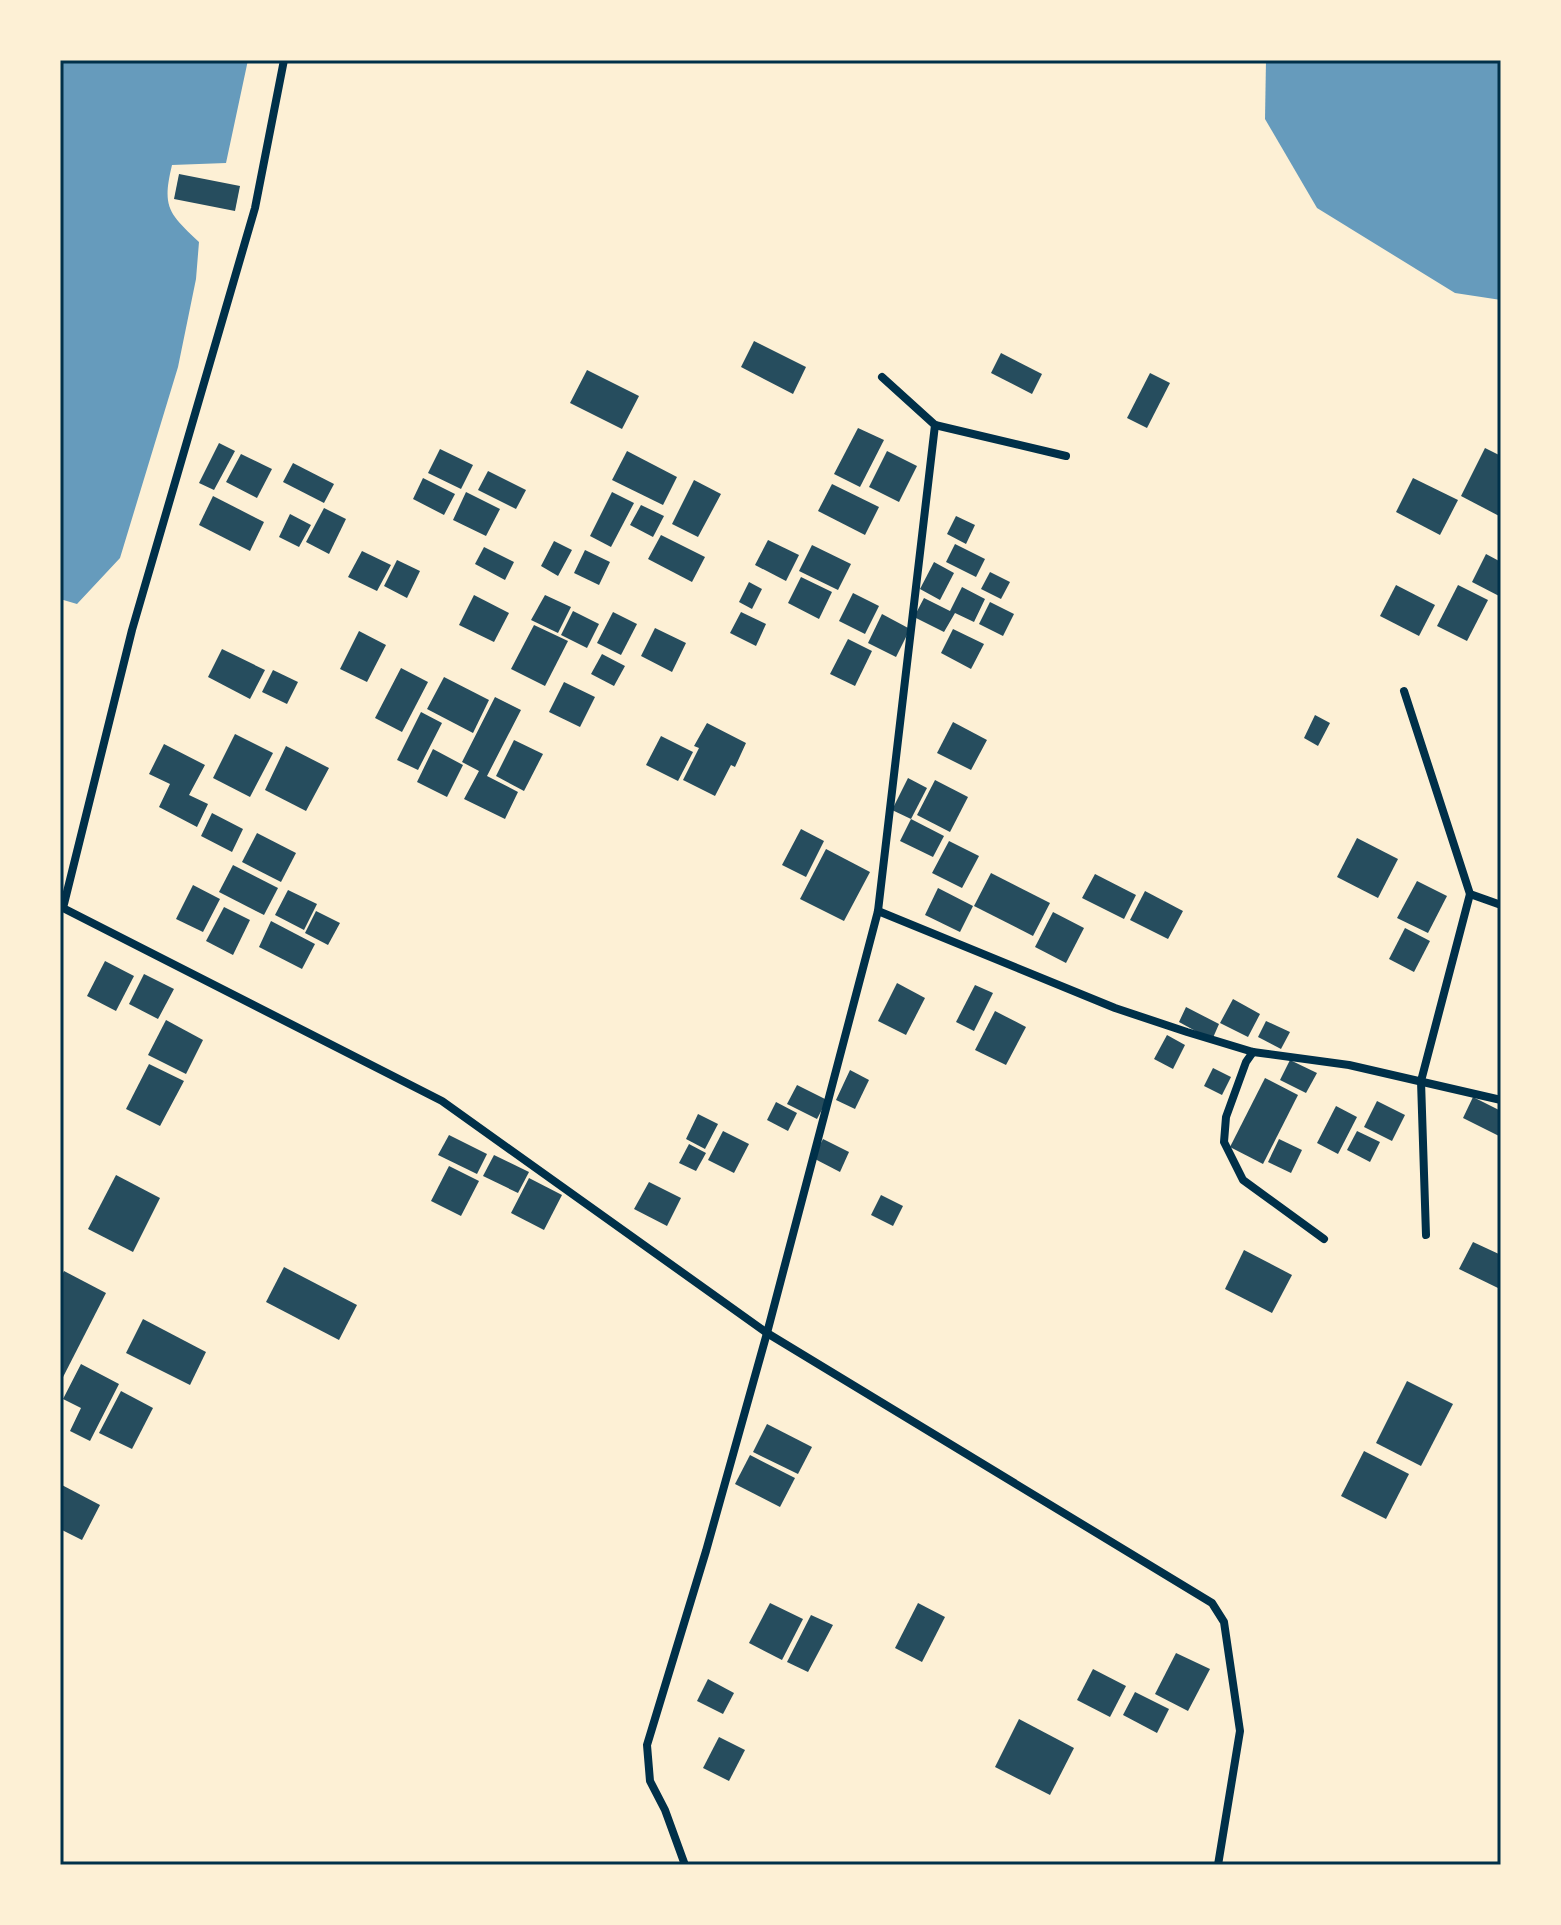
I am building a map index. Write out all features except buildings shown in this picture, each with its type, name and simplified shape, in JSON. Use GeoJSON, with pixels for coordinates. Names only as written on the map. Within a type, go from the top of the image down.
{"type":"FeatureCollection","features":[{"type":"Feature","properties":{"kind":"street"},"geometry":{"type":"LineString","coordinates":[[284,60],[255,208],[132,630],[61,910],[442,1101],[767,1333],[1212,1603],[1224,1622],[1240,1731],[1218,1865]]}},
{"type":"Feature","properties":{"kind":"street"},"geometry":{"type":"LineString","coordinates":[[882,377],[935,425],[1066,456]]}},
{"type":"Feature","properties":{"kind":"street"},"geometry":{"type":"LineString","coordinates":[[685,1865],[665,1810],[650,1781],[647,1745],[767,1333],[878,911],[935,425]]}},
{"type":"Feature","properties":{"kind":"street"},"geometry":{"type":"LineString","coordinates":[[1404,691],[1470,894],[1421,1081],[1426,1235]]}},
{"type":"Feature","properties":{"kind":"street"},"geometry":{"type":"LineString","coordinates":[[1470,894],[1501,905]]}},
{"type":"Feature","properties":{"kind":"street"},"geometry":{"type":"LineString","coordinates":[[878,911],[1115,1008],[1253,1052],[1349,1065],[1501,1100]]}},
{"type":"Feature","properties":{"kind":"street"},"geometry":{"type":"LineString","coordinates":[[1253,1052],[1246,1062],[1226,1117],[1224,1142],[1243,1180],[1324,1239]]}},
{"type":"Feature","properties":{"kind":"water"},"geometry":{"type":"Polygon","coordinates":[[[60,60],[248,60],[226,163],[172,165],[168,191],[170,208],[180,224],[199,242],[196,279],[178,367],[120,558],[77,604],[60,599],[60,60]]]}},
{"type":"Feature","properties":{"kind":"water"},"geometry":{"type":"Polygon","coordinates":[[[1266,60],[1501,60],[1501,300],[1455,293],[1317,208],[1265,119],[1266,60]]]}}]}
